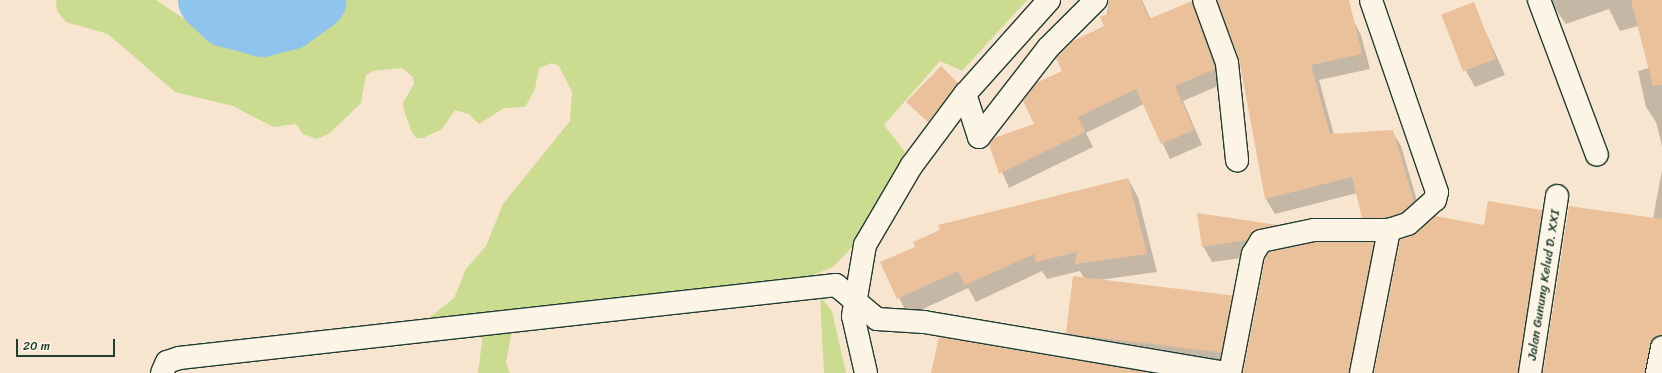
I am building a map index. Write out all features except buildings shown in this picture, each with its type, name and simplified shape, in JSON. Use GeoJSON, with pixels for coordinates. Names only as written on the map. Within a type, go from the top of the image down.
{"type":"FeatureCollection","features":[{"type":"Feature","properties":{"kind":"street"},"geometry":{"type":"LineString","coordinates":[[866,373],[853,316],[866,245],[912,165],[965,94],[1049,0]]}},
{"type":"Feature","properties":{"kind":"street"},"geometry":{"type":"LineString","coordinates":[[965,94],[979,137],[1048,48],[1096,0]]}},
{"type":"Feature","properties":{"kind":"street"},"geometry":{"type":"LineString","coordinates":[[1204,0],[1227,63],[1237,160]]}},
{"type":"Feature","properties":{"kind":"street"},"geometry":{"type":"LineString","coordinates":[[1230,373],[1253,254],[1260,241],[1314,230],[1389,230],[1419,216],[1430,207],[1437,192],[1371,0]]}},
{"type":"Feature","properties":{"kind":"street"},"geometry":{"type":"LineString","coordinates":[[1539,0],[1597,155]]}},
{"type":"Feature","properties":{"kind":"street","name":"Jalan Gunung Kelud D. XXI"},"geometry":{"type":"LineString","coordinates":[[1530,373],[1558,196]]}},
{"type":"Feature","properties":{"kind":"street"},"geometry":{"type":"LineString","coordinates":[[1361,373],[1389,230]]}},
{"type":"Feature","properties":{"kind":"street"},"geometry":{"type":"LineString","coordinates":[[162,373],[167,362],[179,358],[836,284],[855,302],[877,319],[924,322],[1158,367],[1225,373]]}},
{"type":"Feature","properties":{"kind":"street"},"geometry":{"type":"LineString","coordinates":[[1658,373],[1662,347]]}},
{"type":"Feature","properties":{"kind":"green space"},"geometry":{"type":"Polygon","coordinates":[[[56,0],[156,0],[196,27],[244,37],[263,36],[305,25],[332,13],[343,0],[1027,0],[962,71],[940,61],[884,125],[905,152],[902,162],[852,247],[833,267],[801,280],[424,322],[454,298],[466,269],[486,246],[503,204],[570,121],[572,92],[559,66],[552,63],[539,68],[535,89],[525,107],[504,108],[479,124],[469,114],[455,110],[442,129],[423,138],[416,138],[412,132],[404,111],[403,103],[414,84],[413,77],[402,68],[373,71],[366,75],[361,103],[330,133],[317,139],[303,134],[296,124],[273,127],[233,106],[175,92],[108,34],[66,22],[57,11],[56,0]]]}},
{"type":"Feature","properties":{"kind":"green space"},"geometry":{"type":"Polygon","coordinates":[[[820,296],[832,311],[846,373],[824,373],[820,296]]]}},
{"type":"Feature","properties":{"kind":"green space"},"geometry":{"type":"Polygon","coordinates":[[[512,330],[506,363],[510,373],[478,373],[483,334],[512,330]]]}},
{"type":"Feature","properties":{"kind":"waterway"},"geometry":{"type":"LineString","coordinates":[[207,0],[225,17],[262,27],[289,20],[317,0]]}}]}
